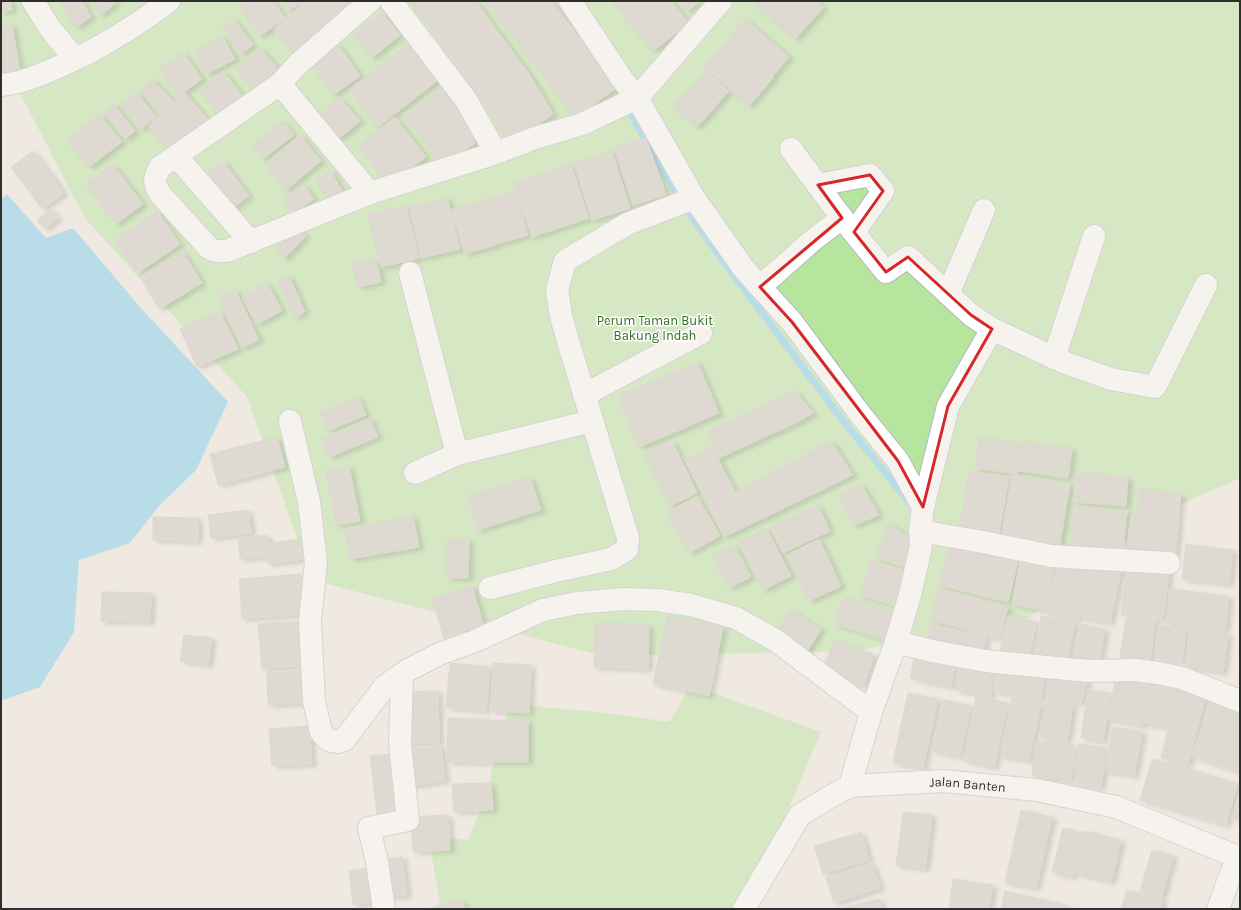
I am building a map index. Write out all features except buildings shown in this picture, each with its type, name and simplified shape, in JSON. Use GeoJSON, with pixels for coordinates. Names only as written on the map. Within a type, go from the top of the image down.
{"type":"FeatureCollection","features":[{"type":"Feature","properties":{"kind":"street"},"geometry":{"type":"LineString","coordinates":[[33,1],[49,27],[75,59]]}},
{"type":"Feature","properties":{"kind":"street"},"geometry":{"type":"LineString","coordinates":[[1,85],[24,81],[51,71],[75,59],[118,37],[150,16],[169,1]]}},
{"type":"Feature","properties":{"kind":"street"},"geometry":{"type":"LineString","coordinates":[[370,1],[296,64],[280,84],[160,167],[155,177],[155,186],[160,194],[209,248],[214,251],[227,251],[370,193],[496,154],[535,138],[582,124],[636,98],[721,1]]}},
{"type":"Feature","properties":{"kind":"street"},"geometry":{"type":"LineString","coordinates":[[391,1],[466,100],[496,154]]}},
{"type":"Feature","properties":{"kind":"street"},"geometry":{"type":"LineString","coordinates":[[570,1],[636,98],[694,198],[744,269],[792,322],[860,414],[898,461],[923,507]]}},
{"type":"Feature","properties":{"kind":"street"},"geometry":{"type":"LineString","coordinates":[[280,84],[370,193]]}},
{"type":"Feature","properties":{"kind":"street"},"geometry":{"type":"LineString","coordinates":[[791,149],[848,225],[886,272],[908,257],[971,315],[992,329],[1054,358],[1111,379],[1155,387],[1206,285]]}},
{"type":"Feature","properties":{"kind":"street"},"geometry":{"type":"LineString","coordinates":[[176,156],[251,242]]}},
{"type":"Feature","properties":{"kind":"street"},"geometry":{"type":"LineString","coordinates":[[760,287],[813,240],[848,225],[883,191],[870,175],[818,185]]}},
{"type":"Feature","properties":{"kind":"street"},"geometry":{"type":"LineString","coordinates":[[490,588],[611,559],[626,549],[628,538],[561,316],[557,290],[565,261],[627,224],[694,198]]}},
{"type":"Feature","properties":{"kind":"street"},"geometry":{"type":"LineString","coordinates":[[948,294],[984,210]]}},
{"type":"Feature","properties":{"kind":"street"},"geometry":{"type":"LineString","coordinates":[[1054,358],[1094,236]]}},
{"type":"Feature","properties":{"kind":"street"},"geometry":{"type":"LineString","coordinates":[[410,273],[457,454]]}},
{"type":"Feature","properties":{"kind":"street"},"geometry":{"type":"LineString","coordinates":[[850,786],[871,712],[896,642],[910,595],[921,546],[920,531],[923,507],[948,406],[992,329]]}},
{"type":"Feature","properties":{"kind":"street"},"geometry":{"type":"LineString","coordinates":[[584,395],[701,333]]}},
{"type":"Feature","properties":{"kind":"street"},"geometry":{"type":"LineString","coordinates":[[290,420],[309,502],[316,562],[310,621],[314,700],[321,732],[327,739],[338,742],[344,740],[385,686],[402,674],[439,654],[475,641],[542,610],[578,603],[624,599],[658,600],[691,605],[736,618],[775,640],[871,712]]}},
{"type":"Feature","properties":{"kind":"street"},"geometry":{"type":"LineString","coordinates":[[415,473],[457,454],[592,421]]}},
{"type":"Feature","properties":{"kind":"street"},"geometry":{"type":"LineString","coordinates":[[920,531],[1051,556],[1169,563]]}},
{"type":"Feature","properties":{"kind":"street"},"geometry":{"type":"LineString","coordinates":[[896,642],[932,651],[986,660],[1088,671],[1135,670],[1158,673],[1182,678],[1240,701]]}},
{"type":"Feature","properties":{"kind":"street"},"geometry":{"type":"LineString","coordinates":[[384,909],[377,862],[369,828],[408,820],[400,744],[402,674]]}},
{"type":"Feature","properties":{"kind":"street","name":"Jalan Banten"},"geometry":{"type":"LineString","coordinates":[[744,909],[800,815],[850,786],[943,781],[1037,790],[1116,807],[1239,858]]}},
{"type":"Feature","properties":{"kind":"street"},"geometry":{"type":"LineString","coordinates":[[1218,909],[1239,858]]}},
{"type":"Feature","properties":{"kind":"highlighted area"},"geometry":{"type":"Polygon","coordinates":[[[870,175],[883,191],[854,232],[886,272],[908,257],[971,315],[992,329],[948,406],[923,507],[898,461],[792,322],[760,287],[842,218],[818,185],[870,175]]]}},
{"type":"Feature","properties":{"kind":"green space","name":"Perum Taman Bukit Bakung Indah"},"geometry":{"type":"Polygon","coordinates":[[[1,1],[1240,1],[1240,478],[1161,513],[1025,621],[854,651],[603,656],[312,580],[247,397],[84,217],[1,56],[1,1]]]}},
{"type":"Feature","properties":{"kind":"green space"},"geometry":{"type":"Polygon","coordinates":[[[691,685],[821,732],[750,898],[742,909],[441,909],[428,835],[468,840],[487,795],[499,733],[511,704],[607,713],[669,722],[691,685]]]}},
{"type":"Feature","properties":{"kind":"water"},"geometry":{"type":"Polygon","coordinates":[[[7,194],[46,238],[73,228],[139,306],[228,402],[196,470],[160,505],[130,543],[79,560],[74,632],[40,687],[1,701],[1,199],[7,194]]]}},
{"type":"Feature","properties":{"kind":"waterway"},"geometry":{"type":"LineString","coordinates":[[626,106],[682,203],[724,262],[841,418],[913,507]]}}]}
